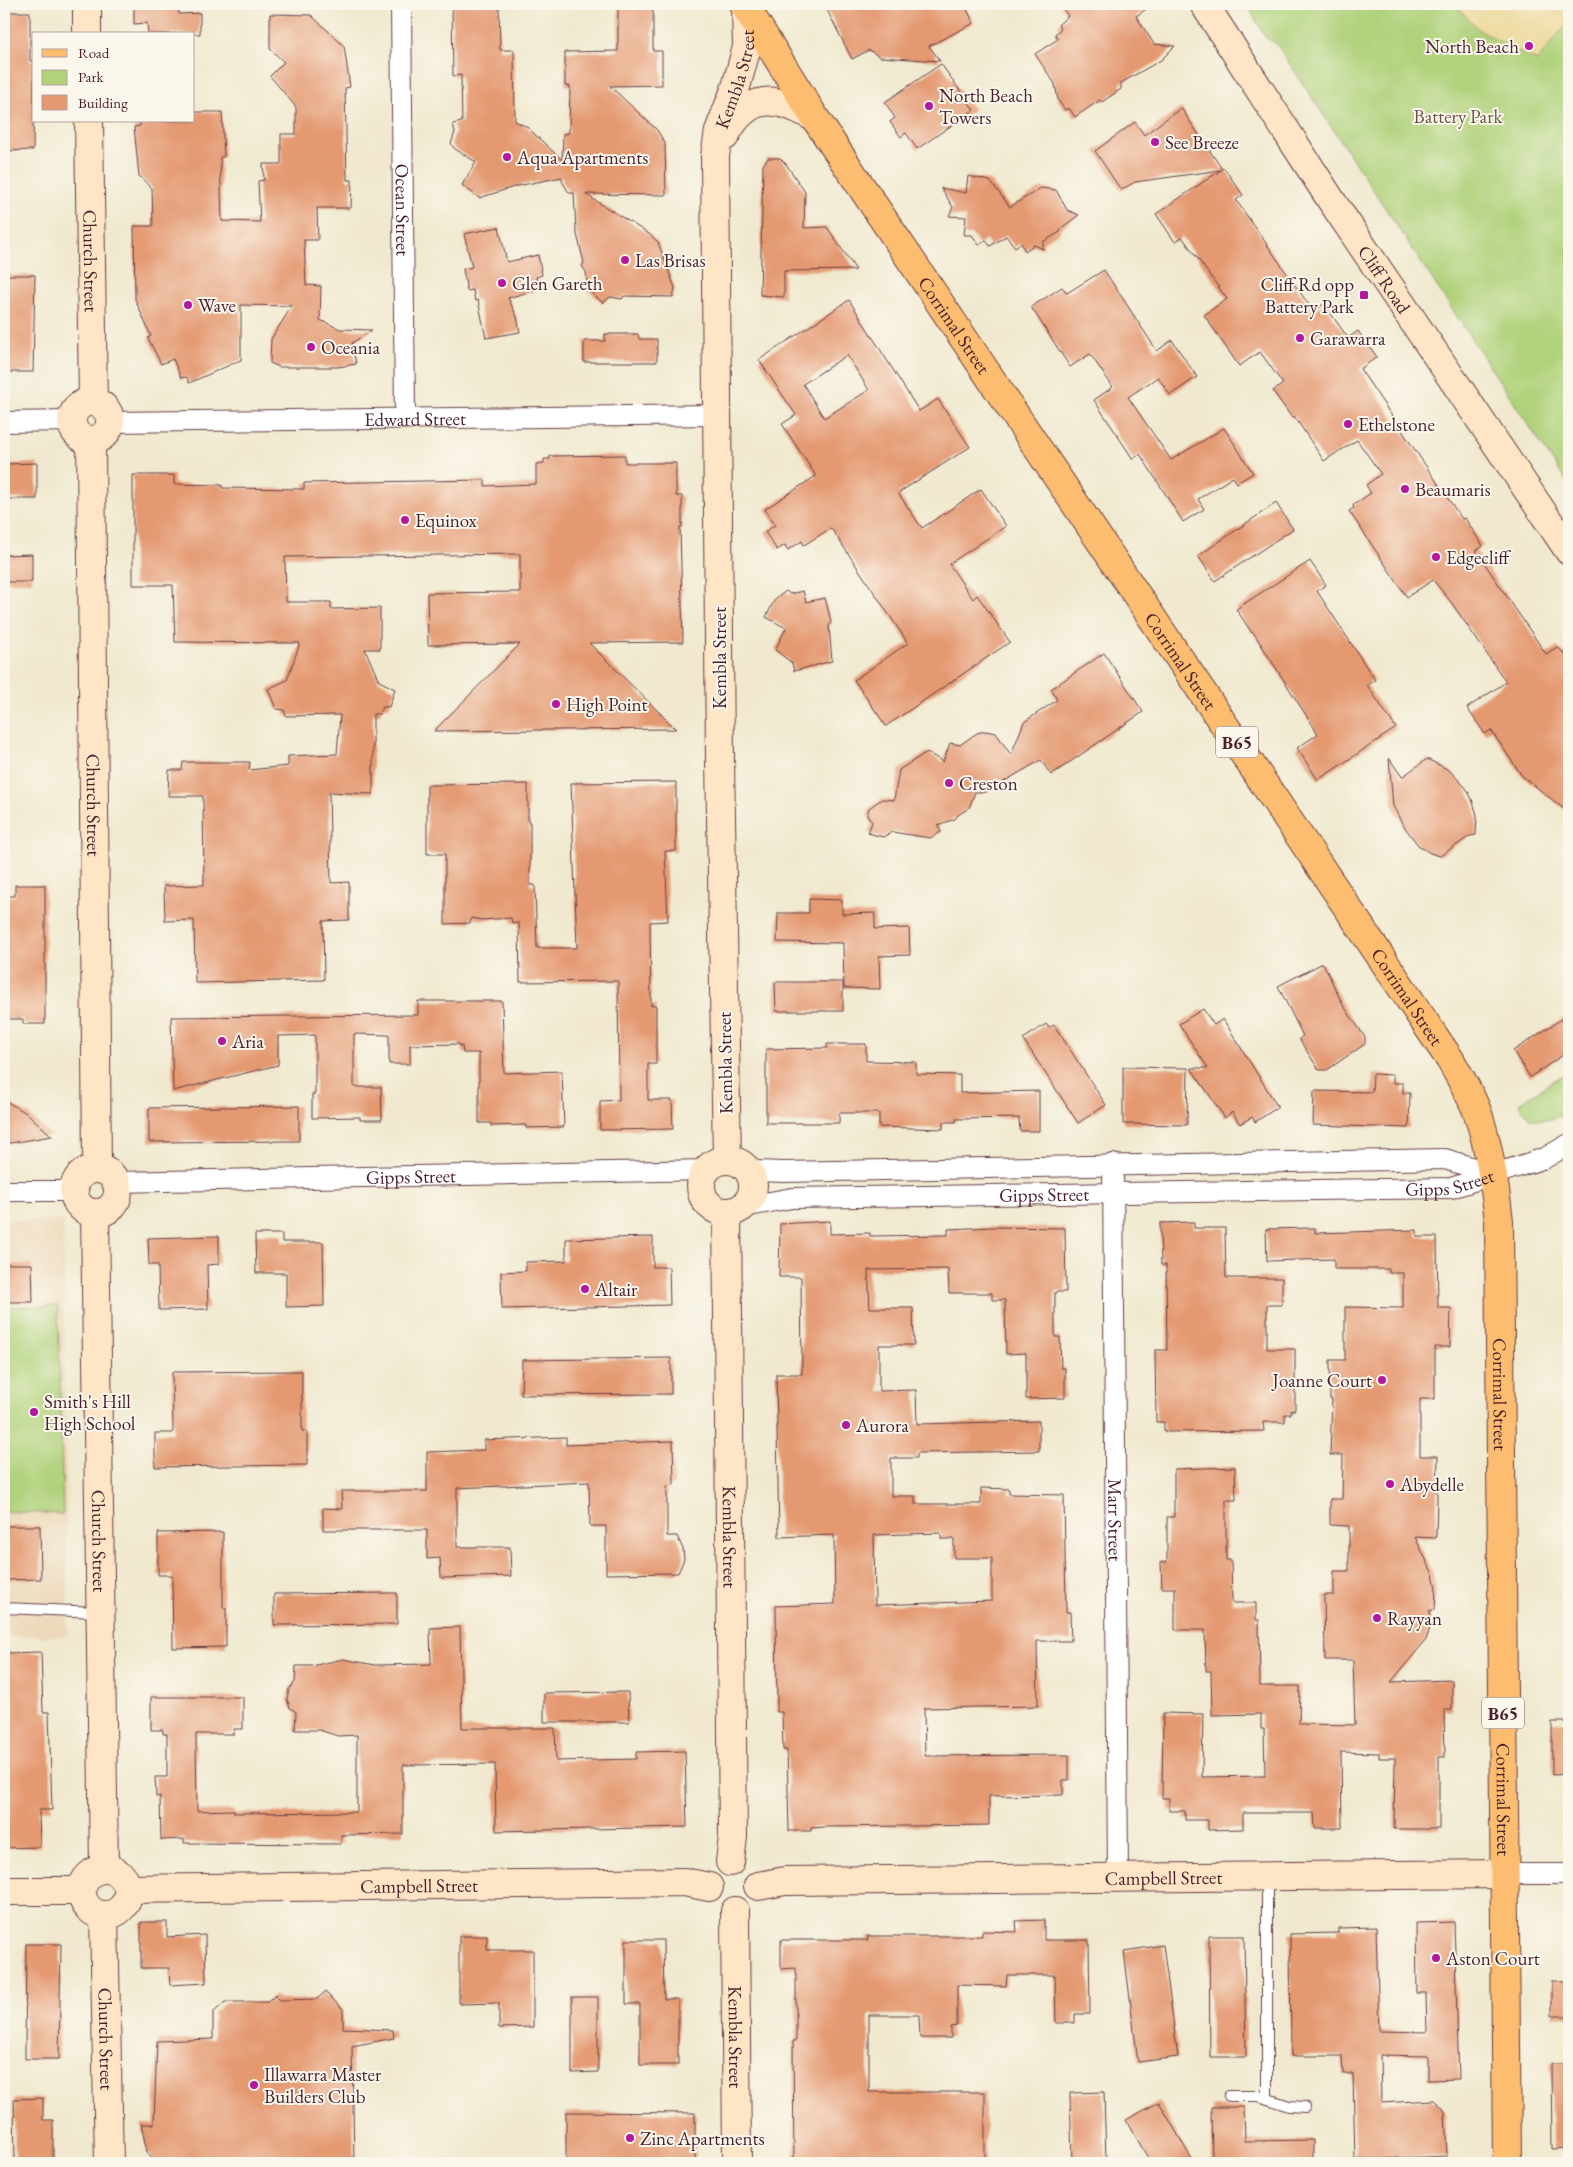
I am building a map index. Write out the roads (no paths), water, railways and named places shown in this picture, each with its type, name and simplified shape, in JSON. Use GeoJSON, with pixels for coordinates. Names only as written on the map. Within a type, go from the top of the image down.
{"type":"FeatureCollection","features":[{"type":"Feature","properties":{"kind":"main road","name":"Corrimal Street"},"geometry":{"type":"LineString","coordinates":[[745,6],[815,118],[1451,1061],[1467,1089],[1479,1117],[1493,1174],[1499,1221],[1506,2163]]}},
{"type":"Feature","properties":{"kind":"street"},"geometry":{"type":"LineString","coordinates":[[87,4],[87,32]]}},
{"type":"Feature","properties":{"kind":"street","name":"Ocean Street"},"geometry":{"type":"LineString","coordinates":[[401,4],[405,418]]}},
{"type":"Feature","properties":{"kind":"street","name":"Cliff Road"},"geometry":{"type":"LineString","coordinates":[[1204,4],[1331,200],[1569,551]]}},
{"type":"Feature","properties":{"kind":"street","name":"Kembla Street"},"geometry":{"type":"LineString","coordinates":[[726,1166],[720,760],[715,156],[721,124],[738,80],[747,47],[745,6]]}},
{"type":"Feature","properties":{"kind":"street","name":"Kembla Street"},"geometry":{"type":"LineString","coordinates":[[715,156],[737,116],[749,106],[765,102],[782,102],[798,108],[815,118]]}},
{"type":"Feature","properties":{"kind":"street","name":"Church Street"},"geometry":{"type":"LineString","coordinates":[[89,122],[93,402]]}},
{"type":"Feature","properties":{"kind":"street"},"geometry":{"type":"LineString","coordinates":[[93,402],[104,406],[108,411],[110,422],[106,433],[102,437],[91,441],[85,440],[75,433],[71,422],[72,415],[80,405],[93,402]]}},
{"type":"Feature","properties":{"kind":"street","name":"Edward Street"},"geometry":{"type":"LineString","coordinates":[[110,422],[718,415]]}},
{"type":"Feature","properties":{"kind":"street"},"geometry":{"type":"LineString","coordinates":[[4,422],[71,422]]}},
{"type":"Feature","properties":{"kind":"street","name":"Church Street"},"geometry":{"type":"LineString","coordinates":[[91,441],[106,1176]]}},
{"type":"Feature","properties":{"kind":"street"},"geometry":{"type":"LineString","coordinates":[[1493,1174],[1545,1158],[1569,1144]]}},
{"type":"Feature","properties":{"kind":"street","name":"Gipps Street"},"geometry":{"type":"LineString","coordinates":[[106,1176],[726,1166],[758,1171],[782,1172],[1113,1164],[1446,1159],[1493,1174]]}},
{"type":"Feature","properties":{"kind":"street","name":"Marr Street"},"geometry":{"type":"LineString","coordinates":[[1113,1164],[1118,1877]]}},
{"type":"Feature","properties":{"kind":"street"},"geometry":{"type":"LineString","coordinates":[[726,1166],[752,1178],[752,1194],[735,1209],[710,1206],[702,1191],[702,1182],[726,1166]]}},
{"type":"Feature","properties":{"kind":"street"},"geometry":{"type":"LineString","coordinates":[[84,1173],[106,1176],[118,1193],[116,1200],[106,1210],[95,1213],[85,1210],[80,1206],[76,1200],[74,1190],[78,1178],[84,1173]]}},
{"type":"Feature","properties":{"kind":"street","name":"Gipps Street"},"geometry":{"type":"LineString","coordinates":[[735,1209],[792,1198],[1452,1188],[1493,1174]]}},
{"type":"Feature","properties":{"kind":"street"},"geometry":{"type":"LineString","coordinates":[[4,1192],[74,1190]]}},
{"type":"Feature","properties":{"kind":"street","name":"Kembla Street"},"geometry":{"type":"LineString","coordinates":[[730,1862],[733,1837],[735,1209]]}},
{"type":"Feature","properties":{"kind":"street","name":"Church Street"},"geometry":{"type":"LineString","coordinates":[[95,1213],[102,1612],[104,1868]]}},
{"type":"Feature","properties":{"kind":"street"},"geometry":{"type":"LineString","coordinates":[[730,1862],[738,1862],[751,1869],[756,1875],[758,1886],[756,1898],[743,1909],[735,1911],[719,1906],[713,1900],[709,1887],[712,1875],[717,1868],[730,1862]]}},
{"type":"Feature","properties":{"kind":"street"},"geometry":{"type":"LineString","coordinates":[[104,1868],[119,1872],[124,1878],[128,1889],[126,1901],[122,1908],[116,1912],[104,1915],[94,1913],[88,1908],[83,1902],[81,1891],[84,1880],[90,1874],[104,1868]]}},
{"type":"Feature","properties":{"kind":"street","name":"Campbell Street"},"geometry":{"type":"LineString","coordinates":[[758,1886],[785,1881],[1569,1874]]}},
{"type":"Feature","properties":{"kind":"street","name":"Campbell Street"},"geometry":{"type":"LineString","coordinates":[[128,1889],[684,1882],[709,1887]]}},
{"type":"Feature","properties":{"kind":"street"},"geometry":{"type":"LineString","coordinates":[[4,1891],[81,1891]]}},
{"type":"Feature","properties":{"kind":"street","name":"Kembla Street"},"geometry":{"type":"LineString","coordinates":[[735,1911],[737,2163]]}},
{"type":"Feature","properties":{"kind":"street","name":"Church Street"},"geometry":{"type":"LineString","coordinates":[[104,1915],[109,2163]]}},
{"type":"Feature","properties":{"kind":"lane"},"geometry":{"type":"LineString","coordinates":[[4,1608],[102,1612]]}},
{"type":"Feature","properties":{"kind":"lane"},"geometry":{"type":"LineString","coordinates":[[1266,1876],[1267,2098]]}},
{"type":"Feature","properties":{"kind":"lane"},"geometry":{"type":"LineString","coordinates":[[1229,2096],[1267,2098],[1289,2106],[1305,2107]]}},
{"type":"Feature","properties":{"kind":"place","name":"North Beach"},"geometry":{"type":"Point","coordinates":[1529,46]}},
{"type":"Feature","properties":{"kind":"place","name":"North Beach Towers"},"geometry":{"type":"Point","coordinates":[929,106]}},
{"type":"Feature","properties":{"kind":"place","name":"See Breeze"},"geometry":{"type":"Point","coordinates":[1155,142]}},
{"type":"Feature","properties":{"kind":"place","name":"Aqua Apartments"},"geometry":{"type":"Point","coordinates":[507,157]}},
{"type":"Feature","properties":{"kind":"place","name":"Las Brisas"},"geometry":{"type":"Point","coordinates":[625,260]}},
{"type":"Feature","properties":{"kind":"place","name":"Glen Gareth"},"geometry":{"type":"Point","coordinates":[502,283]}},
{"type":"Feature","properties":{"kind":"place","name":"Cliff Rd opp Battery Park"},"geometry":{"type":"Point","coordinates":[1364,295]}},
{"type":"Feature","properties":{"kind":"place","name":"Wave"},"geometry":{"type":"Point","coordinates":[188,305]}},
{"type":"Feature","properties":{"kind":"place","name":"Garawarra"},"geometry":{"type":"Point","coordinates":[1300,338]}},
{"type":"Feature","properties":{"kind":"place","name":"Oceania"},"geometry":{"type":"Point","coordinates":[311,347]}},
{"type":"Feature","properties":{"kind":"place","name":"Ethelstone"},"geometry":{"type":"Point","coordinates":[1348,424]}},
{"type":"Feature","properties":{"kind":"place","name":"Beaumaris"},"geometry":{"type":"Point","coordinates":[1405,489]}},
{"type":"Feature","properties":{"kind":"place","name":"Equinox"},"geometry":{"type":"Point","coordinates":[405,520]}},
{"type":"Feature","properties":{"kind":"place","name":"Edgecliff"},"geometry":{"type":"Point","coordinates":[1436,557]}},
{"type":"Feature","properties":{"kind":"place","name":"High Point"},"geometry":{"type":"Point","coordinates":[556,704]}},
{"type":"Feature","properties":{"kind":"place","name":"Creston"},"geometry":{"type":"Point","coordinates":[949,783]}},
{"type":"Feature","properties":{"kind":"place","name":"Aria"},"geometry":{"type":"Point","coordinates":[222,1041]}},
{"type":"Feature","properties":{"kind":"place","name":"Altair"},"geometry":{"type":"Point","coordinates":[585,1289]}},
{"type":"Feature","properties":{"kind":"place","name":"Joanne Court"},"geometry":{"type":"Point","coordinates":[1382,1380]}},
{"type":"Feature","properties":{"kind":"place","name":"Smith's Hill High School"},"geometry":{"type":"Point","coordinates":[34,1412]}},
{"type":"Feature","properties":{"kind":"place","name":"Aurora"},"geometry":{"type":"Point","coordinates":[846,1425]}},
{"type":"Feature","properties":{"kind":"place","name":"Abydelle"},"geometry":{"type":"Point","coordinates":[1390,1484]}},
{"type":"Feature","properties":{"kind":"place","name":"Rayyan"},"geometry":{"type":"Point","coordinates":[1377,1618]}},
{"type":"Feature","properties":{"kind":"place","name":"Aston Court"},"geometry":{"type":"Point","coordinates":[1436,1958]}},
{"type":"Feature","properties":{"kind":"place","name":"Illawarra Master Builders Club"},"geometry":{"type":"Point","coordinates":[254,2085]}},
{"type":"Feature","properties":{"kind":"place","name":"Zinc Apartments"},"geometry":{"type":"Point","coordinates":[630,2138]}},
{"type":"Feature","properties":{"kind":"park label","name":"Battery Park"},"geometry":{"type":"Point","coordinates":[1458,116]}}]}
